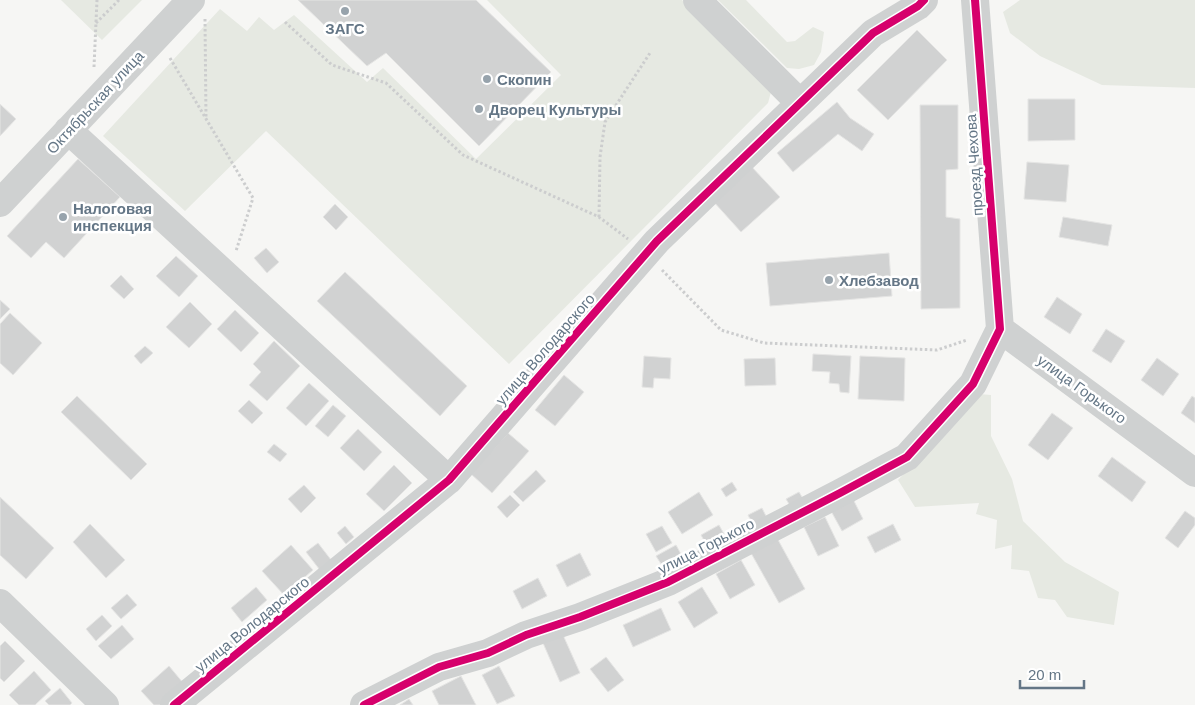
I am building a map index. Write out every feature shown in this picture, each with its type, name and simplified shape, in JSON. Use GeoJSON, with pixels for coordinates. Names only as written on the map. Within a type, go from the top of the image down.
{"type":"FeatureCollection","features":[{"type":"Feature","properties":{"kind":"street"},"geometry":{"type":"LineString","coordinates":[[697,0],[799,102]]}},
{"type":"Feature","properties":{"kind":"street","name":"улица Володарского"},"geometry":{"type":"LineString","coordinates":[[174,705],[448,480],[657,241],[872,33],[918,6],[924,0]]}},
{"type":"Feature","properties":{"kind":"street","name":"проезд Чехова"},"geometry":{"type":"LineString","coordinates":[[975,0],[1000,328]]}},
{"type":"Feature","properties":{"kind":"street","name":"Октябрьская улица"},"geometry":{"type":"LineString","coordinates":[[0,203],[157,36],[198,5]]}},
{"type":"Feature","properties":{"kind":"street"},"geometry":{"type":"LineString","coordinates":[[68,130],[448,480]]}},
{"type":"Feature","properties":{"kind":"street","name":"улица Горького"},"geometry":{"type":"LineString","coordinates":[[364,705],[439,667],[488,652],[668,582],[906,457],[973,384],[1000,328],[1195,473]]}},
{"type":"Feature","properties":{"kind":"street"},"geometry":{"type":"LineString","coordinates":[[0,603],[105,705]]}},
{"type":"Feature","properties":{"kind":"path"},"geometry":{"type":"LineString","coordinates":[[94,69],[97,0]]}},
{"type":"Feature","properties":{"kind":"path"},"geometry":{"type":"LineString","coordinates":[[96,23],[119,0]]}},
{"type":"Feature","properties":{"kind":"path"},"geometry":{"type":"LineString","coordinates":[[198,5],[206,119]]}},
{"type":"Feature","properties":{"kind":"path"},"geometry":{"type":"LineString","coordinates":[[285,22],[332,65],[386,83],[463,154],[599,217],[646,254],[722,330],[764,343],[937,350],[1000,328]]}},
{"type":"Feature","properties":{"kind":"path"},"geometry":{"type":"LineString","coordinates":[[157,36],[253,198],[228,277]]}},
{"type":"Feature","properties":{"kind":"path"},"geometry":{"type":"LineString","coordinates":[[599,217],[600,157],[605,122],[650,53]]}},
{"type":"Feature","properties":{"kind":"shaded area"},"geometry":{"type":"Polygon","coordinates":[[[61,0],[142,0],[102,40],[61,0]]]}},
{"type":"Feature","properties":{"kind":"shaded area"},"geometry":{"type":"Polygon","coordinates":[[[487,0],[682,0],[772,88],[768,103],[509,364],[266,131],[185,211],[103,136],[220,9],[247,31],[259,17],[274,30],[294,15],[367,82],[383,68],[476,159],[561,75],[487,0]]]}},
{"type":"Feature","properties":{"kind":"shaded area"},"geometry":{"type":"Polygon","coordinates":[[[718,0],[746,0],[787,42],[795,41],[813,27],[824,32],[821,52],[814,65],[799,69],[787,68],[718,0]]]}},
{"type":"Feature","properties":{"kind":"shaded area"},"geometry":{"type":"Polygon","coordinates":[[[1020,0],[1195,0],[1195,88],[1102,85],[1040,56],[1010,33],[1003,12],[1020,0]]]}},
{"type":"Feature","properties":{"kind":"shaded area"},"geometry":{"type":"Polygon","coordinates":[[[979,394],[991,395],[991,436],[1012,479],[1023,521],[1065,562],[1119,592],[1114,625],[1067,617],[1055,600],[1038,598],[1029,571],[1011,569],[1012,545],[995,549],[997,520],[976,514],[979,503],[915,507],[898,480],[979,394]]]}},
{"type":"Feature","properties":{"kind":"building","name":"Дворец Культуры"},"geometry":{"type":"Polygon","coordinates":[[[298,0],[476,0],[551,72],[479,146],[386,53],[367,66],[298,0]]]}},
{"type":"Feature","properties":{"kind":"building"},"geometry":{"type":"Polygon","coordinates":[[[917,30],[947,60],[888,120],[857,90],[917,30]]]}},
{"type":"Feature","properties":{"kind":"building"},"geometry":{"type":"Polygon","coordinates":[[[1028,99],[1075,99],[1075,140],[1028,141],[1028,99]]]}},
{"type":"Feature","properties":{"kind":"building"},"geometry":{"type":"Polygon","coordinates":[[[837,102],[850,118],[874,134],[862,151],[838,134],[793,172],[777,153],[837,102]]]}},
{"type":"Feature","properties":{"kind":"building"},"geometry":{"type":"Polygon","coordinates":[[[0,104],[16,119],[0,136],[0,104]]]}},
{"type":"Feature","properties":{"kind":"building"},"geometry":{"type":"Polygon","coordinates":[[[920,105],[958,105],[958,169],[946,170],[946,217],[960,219],[960,308],[921,309],[920,105]]]}},
{"type":"Feature","properties":{"kind":"building","name":"Налоговая инспекция"},"geometry":{"type":"Polygon","coordinates":[[[78,159],[120,197],[64,258],[46,242],[31,258],[7,236],[78,159]]]}},
{"type":"Feature","properties":{"kind":"building"},"geometry":{"type":"Polygon","coordinates":[[[1027,162],[1069,165],[1066,202],[1024,199],[1027,162]]]}},
{"type":"Feature","properties":{"kind":"building"},"geometry":{"type":"Polygon","coordinates":[[[751,166],[780,197],[741,232],[713,201],[751,166]]]}},
{"type":"Feature","properties":{"kind":"building"},"geometry":{"type":"Polygon","coordinates":[[[335,204],[348,217],[336,230],[323,217],[335,204]]]}},
{"type":"Feature","properties":{"kind":"building"},"geometry":{"type":"Polygon","coordinates":[[[1063,217],[1112,225],[1108,246],[1059,237],[1063,217]]]}},
{"type":"Feature","properties":{"kind":"building"},"geometry":{"type":"Polygon","coordinates":[[[266,248],[279,262],[267,273],[254,258],[266,248]]]}},
{"type":"Feature","properties":{"kind":"building","name":"Хлебзавод"},"geometry":{"type":"Polygon","coordinates":[[[889,253],[892,296],[770,306],[766,263],[889,253]]]}},
{"type":"Feature","properties":{"kind":"building"},"geometry":{"type":"Polygon","coordinates":[[[176,256],[198,276],[179,297],[156,276],[176,256]]]}},
{"type":"Feature","properties":{"kind":"building"},"geometry":{"type":"Polygon","coordinates":[[[345,272],[467,386],[440,416],[317,301],[345,272]]]}},
{"type":"Feature","properties":{"kind":"building"},"geometry":{"type":"Polygon","coordinates":[[[121,275],[134,289],[124,299],[110,286],[121,275]]]}},
{"type":"Feature","properties":{"kind":"building"},"geometry":{"type":"Polygon","coordinates":[[[1057,297],[1082,314],[1070,334],[1044,317],[1057,297]]]}},
{"type":"Feature","properties":{"kind":"building"},"geometry":{"type":"Polygon","coordinates":[[[0,300],[10,309],[0,319],[0,300]]]}},
{"type":"Feature","properties":{"kind":"building"},"geometry":{"type":"Polygon","coordinates":[[[190,302],[212,324],[189,348],[166,327],[190,302]]]}},
{"type":"Feature","properties":{"kind":"building"},"geometry":{"type":"Polygon","coordinates":[[[235,310],[259,333],[241,352],[217,329],[235,310]]]}},
{"type":"Feature","properties":{"kind":"building"},"geometry":{"type":"Polygon","coordinates":[[[10,313],[42,343],[13,375],[0,363],[0,324],[10,313]]]}},
{"type":"Feature","properties":{"kind":"building"},"geometry":{"type":"Polygon","coordinates":[[[1106,329],[1125,341],[1111,363],[1092,351],[1106,329]]]}},
{"type":"Feature","properties":{"kind":"building"},"geometry":{"type":"Polygon","coordinates":[[[274,341],[300,366],[267,401],[249,385],[261,372],[253,364],[274,341]]]}},
{"type":"Feature","properties":{"kind":"building"},"geometry":{"type":"Polygon","coordinates":[[[145,346],[153,353],[141,364],[134,356],[145,346]]]}},
{"type":"Feature","properties":{"kind":"building"},"geometry":{"type":"Polygon","coordinates":[[[813,354],[851,356],[849,393],[840,392],[839,384],[829,383],[830,372],[812,371],[813,354]]]}},
{"type":"Feature","properties":{"kind":"building"},"geometry":{"type":"Polygon","coordinates":[[[644,356],[671,358],[670,379],[654,378],[653,388],[642,387],[644,356]]]}},
{"type":"Feature","properties":{"kind":"building"},"geometry":{"type":"Polygon","coordinates":[[[860,356],[905,358],[904,401],[858,399],[860,356]]]}},
{"type":"Feature","properties":{"kind":"building"},"geometry":{"type":"Polygon","coordinates":[[[775,358],[776,385],[745,386],[744,359],[775,358]]]}},
{"type":"Feature","properties":{"kind":"building"},"geometry":{"type":"Polygon","coordinates":[[[1157,358],[1179,374],[1163,396],[1141,380],[1157,358]]]}},
{"type":"Feature","properties":{"kind":"building"},"geometry":{"type":"Polygon","coordinates":[[[564,375],[584,392],[555,426],[535,410],[564,375]]]}},
{"type":"Feature","properties":{"kind":"building"},"geometry":{"type":"Polygon","coordinates":[[[309,383],[329,401],[306,426],[286,408],[309,383]]]}},
{"type":"Feature","properties":{"kind":"building"},"geometry":{"type":"Polygon","coordinates":[[[77,396],[147,464],[131,480],[61,412],[77,396]]]}},
{"type":"Feature","properties":{"kind":"building"},"geometry":{"type":"Polygon","coordinates":[[[1192,396],[1195,398],[1195,423],[1181,413],[1192,396]]]}},
{"type":"Feature","properties":{"kind":"building"},"geometry":{"type":"Polygon","coordinates":[[[249,400],[263,413],[252,424],[238,411],[249,400]]]}},
{"type":"Feature","properties":{"kind":"building"},"geometry":{"type":"Polygon","coordinates":[[[333,405],[346,416],[328,437],[315,426],[333,405]]]}},
{"type":"Feature","properties":{"kind":"building"},"geometry":{"type":"Polygon","coordinates":[[[1052,413],[1073,428],[1048,460],[1028,445],[1052,413]]]}},
{"type":"Feature","properties":{"kind":"building"},"geometry":{"type":"Polygon","coordinates":[[[358,429],[382,452],[364,471],[340,448],[358,429]]]}},
{"type":"Feature","properties":{"kind":"building"},"geometry":{"type":"Polygon","coordinates":[[[508,433],[529,451],[492,493],[471,474],[508,433]]]}},
{"type":"Feature","properties":{"kind":"building"},"geometry":{"type":"Polygon","coordinates":[[[274,444],[287,454],[280,462],[267,452],[274,444]]]}},
{"type":"Feature","properties":{"kind":"building"},"geometry":{"type":"Polygon","coordinates":[[[1112,457],[1146,482],[1132,502],[1098,476],[1112,457]]]}},
{"type":"Feature","properties":{"kind":"building"},"geometry":{"type":"Polygon","coordinates":[[[394,465],[412,483],[384,511],[366,494],[394,465]]]}},
{"type":"Feature","properties":{"kind":"building"},"geometry":{"type":"Polygon","coordinates":[[[536,470],[546,481],[523,502],[513,492],[536,470]]]}},
{"type":"Feature","properties":{"kind":"building"},"geometry":{"type":"Polygon","coordinates":[[[732,482],[737,490],[726,497],[721,489],[732,482]]]}},
{"type":"Feature","properties":{"kind":"building"},"geometry":{"type":"Polygon","coordinates":[[[304,485],[316,498],[301,513],[288,499],[304,485]]]}},
{"type":"Feature","properties":{"kind":"building"},"geometry":{"type":"Polygon","coordinates":[[[699,492],[713,515],[682,534],[668,512],[699,492]]]}},
{"type":"Feature","properties":{"kind":"building"},"geometry":{"type":"Polygon","coordinates":[[[799,492],[805,502],[792,509],[786,499],[799,492]]]}},
{"type":"Feature","properties":{"kind":"building"},"geometry":{"type":"Polygon","coordinates":[[[510,495],[520,505],[507,518],[497,507],[510,495]]]}},
{"type":"Feature","properties":{"kind":"building"},"geometry":{"type":"Polygon","coordinates":[[[0,497],[54,548],[26,579],[0,555],[0,497]]]}},
{"type":"Feature","properties":{"kind":"building"},"geometry":{"type":"Polygon","coordinates":[[[853,499],[863,519],[842,531],[831,511],[853,499]]]}},
{"type":"Feature","properties":{"kind":"building"},"geometry":{"type":"Polygon","coordinates":[[[762,508],[769,522],[755,529],[748,515],[762,508]]]}},
{"type":"Feature","properties":{"kind":"building"},"geometry":{"type":"Polygon","coordinates":[[[1185,511],[1195,518],[1195,525],[1178,548],[1165,538],[1185,511]]]}},
{"type":"Feature","properties":{"kind":"building"},"geometry":{"type":"Polygon","coordinates":[[[825,517],[839,546],[818,556],[804,527],[825,517]]]}},
{"type":"Feature","properties":{"kind":"building"},"geometry":{"type":"Polygon","coordinates":[[[90,524],[125,560],[106,578],[73,542],[90,524]]]}},
{"type":"Feature","properties":{"kind":"building"},"geometry":{"type":"Polygon","coordinates":[[[893,524],[901,540],[875,553],[867,537],[893,524]]]}},
{"type":"Feature","properties":{"kind":"building"},"geometry":{"type":"Polygon","coordinates":[[[719,525],[724,534],[706,544],[701,535],[719,525]]]}},
{"type":"Feature","properties":{"kind":"building"},"geometry":{"type":"Polygon","coordinates":[[[345,526],[354,537],[346,544],[337,533],[345,526]]]}},
{"type":"Feature","properties":{"kind":"building"},"geometry":{"type":"Polygon","coordinates":[[[662,526],[672,543],[656,552],[646,534],[662,526]]]}},
{"type":"Feature","properties":{"kind":"building"},"geometry":{"type":"Polygon","coordinates":[[[777,538],[805,589],[779,603],[751,553],[777,538]]]}},
{"type":"Feature","properties":{"kind":"building"},"geometry":{"type":"Polygon","coordinates":[[[318,543],[335,565],[323,574],[306,552],[318,543]]]}},
{"type":"Feature","properties":{"kind":"building"},"geometry":{"type":"Polygon","coordinates":[[[291,545],[313,570],[284,595],[262,571],[291,545]]]}},
{"type":"Feature","properties":{"kind":"building"},"geometry":{"type":"Polygon","coordinates":[[[676,545],[682,556],[663,567],[656,556],[676,545]]]}},
{"type":"Feature","properties":{"kind":"building"},"geometry":{"type":"Polygon","coordinates":[[[580,553],[591,575],[567,587],[556,565],[580,553]]]}},
{"type":"Feature","properties":{"kind":"building"},"geometry":{"type":"Polygon","coordinates":[[[741,560],[755,585],[730,599],[716,574],[741,560]]]}},
{"type":"Feature","properties":{"kind":"building"},"geometry":{"type":"Polygon","coordinates":[[[538,578],[547,596],[522,609],[513,591],[538,578]]]}},
{"type":"Feature","properties":{"kind":"building"},"geometry":{"type":"Polygon","coordinates":[[[256,587],[267,600],[242,622],[231,608],[256,587]]]}},
{"type":"Feature","properties":{"kind":"building"},"geometry":{"type":"Polygon","coordinates":[[[702,587],[718,613],[694,628],[678,602],[702,587]]]}},
{"type":"Feature","properties":{"kind":"building"},"geometry":{"type":"Polygon","coordinates":[[[127,594],[137,605],[121,619],[111,608],[127,594]]]}},
{"type":"Feature","properties":{"kind":"building"},"geometry":{"type":"Polygon","coordinates":[[[661,608],[671,630],[633,647],[623,625],[661,608]]]}},
{"type":"Feature","properties":{"kind":"building"},"geometry":{"type":"Polygon","coordinates":[[[102,615],[112,626],[96,641],[86,629],[102,615]]]}},
{"type":"Feature","properties":{"kind":"building"},"geometry":{"type":"Polygon","coordinates":[[[122,625],[134,639],[111,659],[98,646],[122,625]]]}},
{"type":"Feature","properties":{"kind":"building"},"geometry":{"type":"Polygon","coordinates":[[[563,635],[580,673],[560,682],[543,643],[563,635]]]}},
{"type":"Feature","properties":{"kind":"building"},"geometry":{"type":"Polygon","coordinates":[[[5,641],[25,661],[4,682],[0,678],[0,646],[5,641]]]}},
{"type":"Feature","properties":{"kind":"building"},"geometry":{"type":"Polygon","coordinates":[[[606,657],[624,680],[608,692],[590,669],[606,657]]]}},
{"type":"Feature","properties":{"kind":"building"},"geometry":{"type":"Polygon","coordinates":[[[169,666],[184,684],[161,705],[154,705],[141,691],[169,666]]]}},
{"type":"Feature","properties":{"kind":"building"},"geometry":{"type":"Polygon","coordinates":[[[499,666],[515,696],[497,704],[482,675],[499,666]]]}},
{"type":"Feature","properties":{"kind":"building"},"geometry":{"type":"Polygon","coordinates":[[[34,671],[51,690],[35,705],[19,705],[9,695],[34,671]]]}},
{"type":"Feature","properties":{"kind":"building"},"geometry":{"type":"Polygon","coordinates":[[[461,676],[476,705],[439,705],[432,691],[461,676]]]}},
{"type":"Feature","properties":{"kind":"building"},"geometry":{"type":"Polygon","coordinates":[[[60,688],[72,703],[70,705],[49,705],[45,701],[60,688]]]}},
{"type":"Feature","properties":{"kind":"building"},"geometry":{"type":"Polygon","coordinates":[[[409,699],[413,705],[400,705],[409,699]]]}},
{"type":"Feature","properties":{"kind":"cycle path"},"geometry":{"type":"LineString","coordinates":[[174,705],[449,480],[657,241],[873,33],[918,6],[924,0]]}},
{"type":"Feature","properties":{"kind":"cycle path"},"geometry":{"type":"LineString","coordinates":[[364,705],[439,667],[488,653],[526,635],[580,617],[668,582],[840,493],[907,457],[973,384],[1000,329],[975,0]]}},
{"type":"Feature","properties":{"kind":"place","name":"ЗАГС"},"geometry":{"type":"Point","coordinates":[345,11]}},
{"type":"Feature","properties":{"kind":"place","name":"Скопин"},"geometry":{"type":"Point","coordinates":[487,79]}},
{"type":"Feature","properties":{"kind":"place","name":"Дворец Культуры"},"geometry":{"type":"Point","coordinates":[479,109]}},
{"type":"Feature","properties":{"kind":"place","name":"Налоговая инспекция"},"geometry":{"type":"Point","coordinates":[63,217]}},
{"type":"Feature","properties":{"kind":"place","name":"Хлебзавод"},"geometry":{"type":"Point","coordinates":[829,280]}}]}
